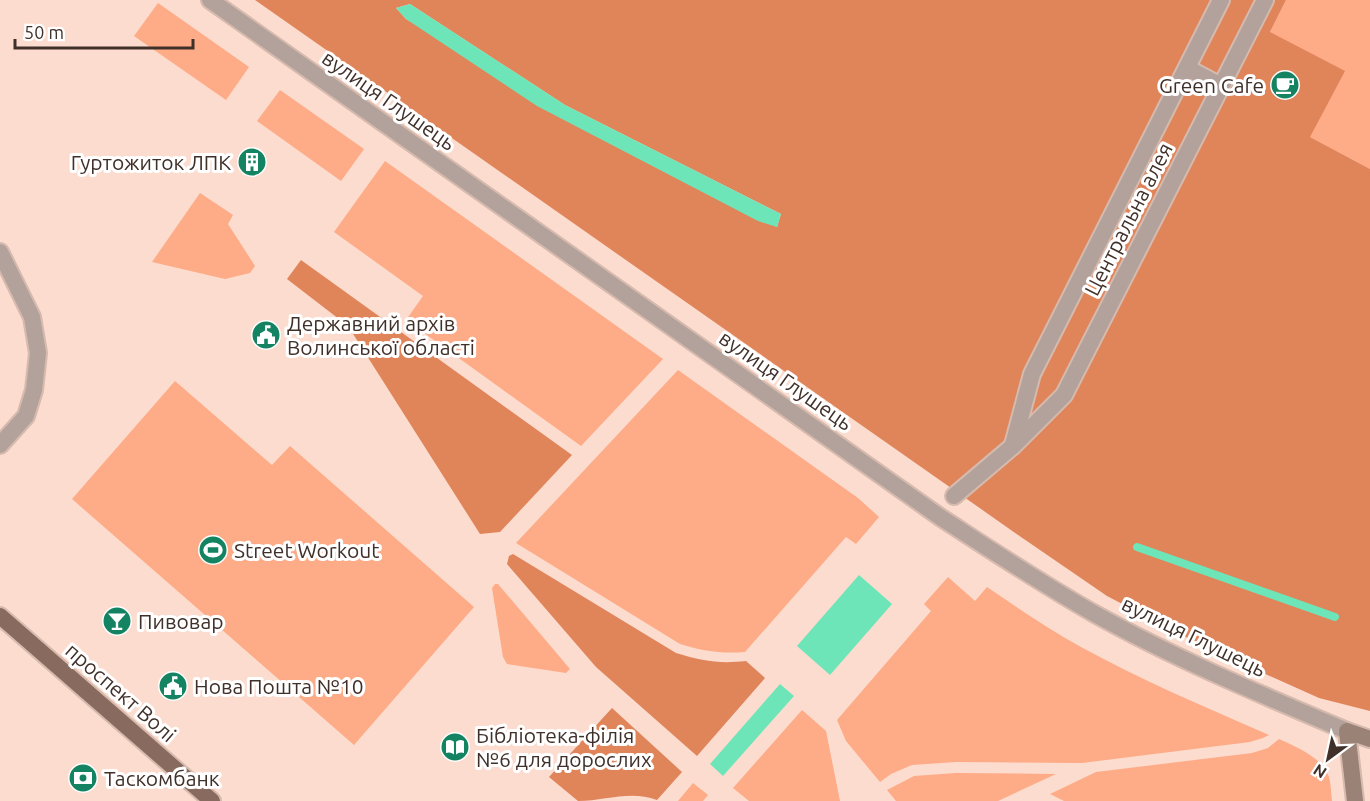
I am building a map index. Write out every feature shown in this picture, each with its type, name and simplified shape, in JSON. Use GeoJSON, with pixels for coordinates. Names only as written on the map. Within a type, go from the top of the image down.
{"type":"FeatureCollection","features":[{"type":"Feature","properties":{"kind":"main road","name":"проспект Волі"},"geometry":{"type":"LineString","coordinates":[[0,616],[212,801]]}},
{"type":"Feature","properties":{"kind":"main road","name":"вулиця Глушець"},"geometry":{"type":"LineString","coordinates":[[1347,731],[1370,739]]}},
{"type":"Feature","properties":{"kind":"main road"},"geometry":{"type":"LineString","coordinates":[[1347,731],[1354,801]]}},
{"type":"Feature","properties":{"kind":"street","name":"вулиця Глушець"},"geometry":{"type":"LineString","coordinates":[[210,0],[930,510],[1005,560],[1095,614],[1194,664],[1347,731]]}},
{"type":"Feature","properties":{"kind":"street","name":"Центральна алея"},"geometry":{"type":"LineString","coordinates":[[1013,446],[1032,374],[1221,0]]}},
{"type":"Feature","properties":{"kind":"street","name":"Центральна алея"},"geometry":{"type":"LineString","coordinates":[[954,496],[1013,446],[1064,395],[1265,0]]}},
{"type":"Feature","properties":{"kind":"street"},"geometry":{"type":"LineString","coordinates":[[1186,68],[1221,86]]}},
{"type":"Feature","properties":{"kind":"street"},"geometry":{"type":"LineString","coordinates":[[0,252],[32,317],[38,352],[34,390],[26,416],[0,445]]}},
{"type":"Feature","properties":{"kind":"shaded area"},"geometry":{"type":"Polygon","coordinates":[[[255,0],[1286,0],[1270,32],[1345,71],[1310,137],[1370,169],[1370,711],[1319,698],[1203,646],[1107,596],[255,0]],[[410,4],[396,8],[406,19],[777,227],[781,214],[565,105],[410,4]]]}},
{"type":"Feature","properties":{"kind":"shaded area"},"geometry":{"type":"Polygon","coordinates":[[[1286,0],[1370,0],[1370,169],[1310,137],[1270,32],[1286,0]]]}},
{"type":"Feature","properties":{"kind":"shaded area"},"geometry":{"type":"Polygon","coordinates":[[[158,3],[249,67],[226,100],[134,36],[158,3]]]}},
{"type":"Feature","properties":{"kind":"shaded area"},"geometry":{"type":"Polygon","coordinates":[[[410,4],[565,105],[781,214],[777,227],[758,221],[537,106],[406,19],[396,8],[410,4]]]}},
{"type":"Feature","properties":{"kind":"shaded area"},"geometry":{"type":"Polygon","coordinates":[[[280,90],[364,149],[341,181],[257,121],[280,90]]]}},
{"type":"Feature","properties":{"kind":"shaded area"},"geometry":{"type":"Polygon","coordinates":[[[385,161],[663,359],[581,446],[406,320],[423,296],[334,232],[385,161]]]}},
{"type":"Feature","properties":{"kind":"shaded area"},"geometry":{"type":"Polygon","coordinates":[[[200,193],[233,215],[228,224],[255,266],[250,273],[225,279],[152,262],[200,193]]]}},
{"type":"Feature","properties":{"kind":"shaded area"},"geometry":{"type":"Polygon","coordinates":[[[301,260],[572,455],[500,532],[480,534],[348,326],[287,279],[301,260]]]}},
{"type":"Feature","properties":{"kind":"shaded area"},"geometry":{"type":"Polygon","coordinates":[[[678,370],[858,498],[879,517],[856,544],[846,537],[745,652],[728,653],[680,644],[516,543],[678,370]]]}},
{"type":"Feature","properties":{"kind":"shaded area"},"geometry":{"type":"Polygon","coordinates":[[[175,381],[272,465],[290,446],[474,607],[354,745],[72,499],[175,381]]]}},
{"type":"Feature","properties":{"kind":"shaded area"},"geometry":{"type":"Polygon","coordinates":[[[513,554],[676,653],[711,661],[746,661],[765,678],[697,756],[596,667],[507,564],[509,556],[513,554]]]}},
{"type":"Feature","properties":{"kind":"shaded area"},"geometry":{"type":"Polygon","coordinates":[[[859,575],[892,604],[830,675],[797,646],[859,575]]]}},
{"type":"Feature","properties":{"kind":"shaded area"},"geometry":{"type":"Polygon","coordinates":[[[948,577],[975,601],[987,587],[1081,647],[1174,693],[1269,735],[1250,742],[1082,763],[956,762],[912,765],[891,774],[880,782],[846,741],[837,720],[931,611],[924,604],[948,577]]]}},
{"type":"Feature","properties":{"kind":"shaded area"},"geometry":{"type":"Polygon","coordinates":[[[498,584],[570,669],[566,673],[507,664],[503,657],[492,588],[498,584]]]}},
{"type":"Feature","properties":{"kind":"shaded area"},"geometry":{"type":"Polygon","coordinates":[[[780,684],[794,696],[723,776],[710,764],[780,684]]]}},
{"type":"Feature","properties":{"kind":"shaded area"},"geometry":{"type":"Polygon","coordinates":[[[612,708],[682,772],[657,800],[627,796],[578,801],[549,777],[612,708]]]}},
{"type":"Feature","properties":{"kind":"shaded area"},"geometry":{"type":"Polygon","coordinates":[[[802,710],[826,731],[840,801],[749,801],[733,788],[802,710]]]}},
{"type":"Feature","properties":{"kind":"shaded area"},"geometry":{"type":"Polygon","coordinates":[[[1279,739],[1315,758],[1321,764],[1329,777],[1332,801],[1064,801],[1050,794],[1096,772],[1252,753],[1268,748],[1279,739]]]}},
{"type":"Feature","properties":{"kind":"shaded area"},"geometry":{"type":"Polygon","coordinates":[[[956,773],[1056,774],[998,801],[896,801],[887,790],[914,776],[956,773]]]}},
{"type":"Feature","properties":{"kind":"shaded area"},"geometry":{"type":"Polygon","coordinates":[[[693,783],[708,795],[703,801],[678,801],[693,783]]]}},
{"type":"Feature","properties":{"kind":"waterway"},"geometry":{"type":"LineString","coordinates":[[1137,547],[1335,617]]}},
{"type":"Feature","properties":{"kind":"place","name":"Green Cafe"},"geometry":{"type":"Point","coordinates":[1285,85]}},
{"type":"Feature","properties":{"kind":"place","name":"Гуртожиток ЛПК"},"geometry":{"type":"Point","coordinates":[252,162]}},
{"type":"Feature","properties":{"kind":"place","name":"Державний архів Волинської області"},"geometry":{"type":"Point","coordinates":[266,335]}},
{"type":"Feature","properties":{"kind":"place","name":"Street Workout"},"geometry":{"type":"Point","coordinates":[213,550]}},
{"type":"Feature","properties":{"kind":"place","name":"Пивовар"},"geometry":{"type":"Point","coordinates":[117,621]}},
{"type":"Feature","properties":{"kind":"place","name":"Нова Пошта №10"},"geometry":{"type":"Point","coordinates":[173,686]}},
{"type":"Feature","properties":{"kind":"place","name":"Бібліотека-філія №6 для дорослих"},"geometry":{"type":"Point","coordinates":[455,747]}},
{"type":"Feature","properties":{"kind":"place","name":"Таскомбанк"},"geometry":{"type":"Point","coordinates":[83,778]}}]}
